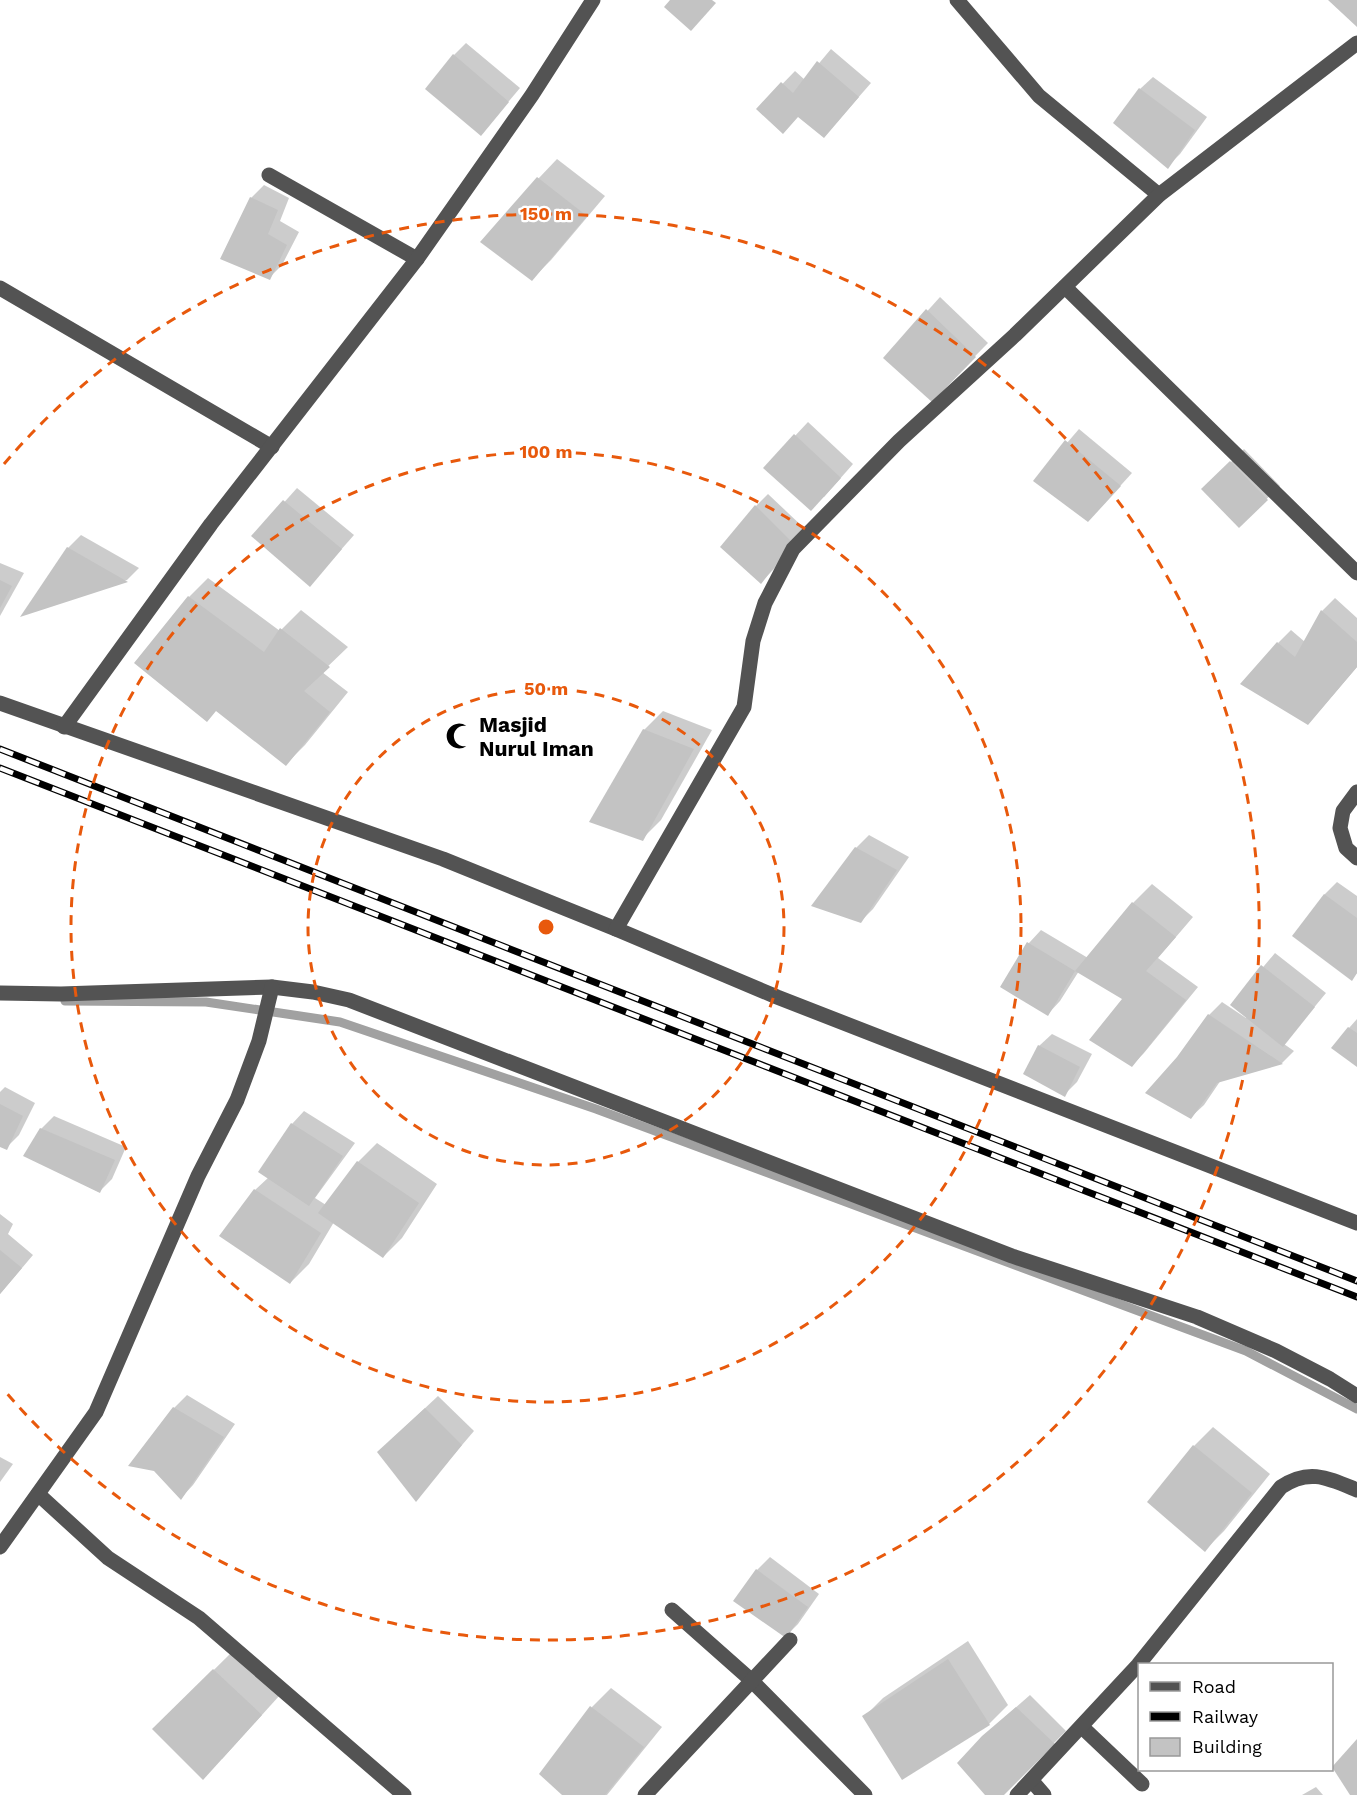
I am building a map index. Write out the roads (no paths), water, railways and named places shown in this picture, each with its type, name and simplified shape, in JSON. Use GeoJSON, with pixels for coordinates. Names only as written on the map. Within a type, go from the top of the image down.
{"type":"FeatureCollection","features":[{"type":"Feature","properties":{"kind":"street"},"geometry":{"type":"LineString","coordinates":[[64,727],[211,524],[417,259],[532,95],[593,0]]}},
{"type":"Feature","properties":{"kind":"street"},"geometry":{"type":"LineString","coordinates":[[957,0],[1039,96],[1159,195]]}},
{"type":"Feature","properties":{"kind":"street"},"geometry":{"type":"LineString","coordinates":[[616,929],[744,707],[753,641],[765,603],[793,549],[899,441],[1015,335],[1159,195],[1357,43]]}},
{"type":"Feature","properties":{"kind":"street"},"geometry":{"type":"LineString","coordinates":[[269,175],[417,259]]}},
{"type":"Feature","properties":{"kind":"street"},"geometry":{"type":"LineString","coordinates":[[1065,287],[1357,573]]}},
{"type":"Feature","properties":{"kind":"street"},"geometry":{"type":"LineString","coordinates":[[0,288],[272,447]]}},
{"type":"Feature","properties":{"kind":"street"},"geometry":{"type":"LineString","coordinates":[[0,703],[442,859],[777,997],[1357,1222]]}},
{"type":"Feature","properties":{"kind":"street"},"geometry":{"type":"LineString","coordinates":[[1357,792],[1343,811],[1340,828],[1346,848],[1357,858]]}},
{"type":"Feature","properties":{"kind":"street"},"geometry":{"type":"LineString","coordinates":[[0,993],[272,991],[312,992],[349,1000],[709,1141],[1012,1256],[1197,1317],[1276,1351],[1357,1395]]}},
{"type":"Feature","properties":{"kind":"street"},"geometry":{"type":"LineString","coordinates":[[0,1547],[96,1412],[198,1176],[237,1100],[259,1041],[272,991]]}},
{"type":"Feature","properties":{"kind":"street"},"geometry":{"type":"LineString","coordinates":[[1140,1663],[1281,1487],[1305,1475],[1318,1476],[1357,1490]]}},
{"type":"Feature","properties":{"kind":"street"},"geometry":{"type":"LineString","coordinates":[[38,1494],[108,1558],[199,1618],[404,1795]]}},
{"type":"Feature","properties":{"kind":"street"},"geometry":{"type":"LineString","coordinates":[[672,1610],[751,1680],[865,1795]]}},
{"type":"Feature","properties":{"kind":"street"},"geometry":{"type":"LineString","coordinates":[[645,1795],[790,1640]]}},
{"type":"Feature","properties":{"kind":"street"},"geometry":{"type":"LineString","coordinates":[[1017,1795],[1138,1665]]}},
{"type":"Feature","properties":{"kind":"street"},"geometry":{"type":"LineString","coordinates":[[1082,1727],[1142,1784]]}},
{"type":"Feature","properties":{"kind":"street"},"geometry":{"type":"LineString","coordinates":[[1032,1781],[1044,1795]]}},
{"type":"Feature","properties":{"kind":"waterway"},"geometry":{"type":"LineString","coordinates":[[65,1001],[206,1002],[340,1022],[596,1109],[1246,1351],[1357,1409]]}},
{"type":"Feature","properties":{"kind":"railway"},"geometry":{"type":"LineString","coordinates":[[0,749],[1357,1281]]}},
{"type":"Feature","properties":{"kind":"railway"},"geometry":{"type":"LineString","coordinates":[[0,768],[1357,1297]]}},
{"type":"Feature","properties":{"kind":"place","name":"Masjid Nurul Iman"},"geometry":{"type":"Point","coordinates":[459,736]}}]}
